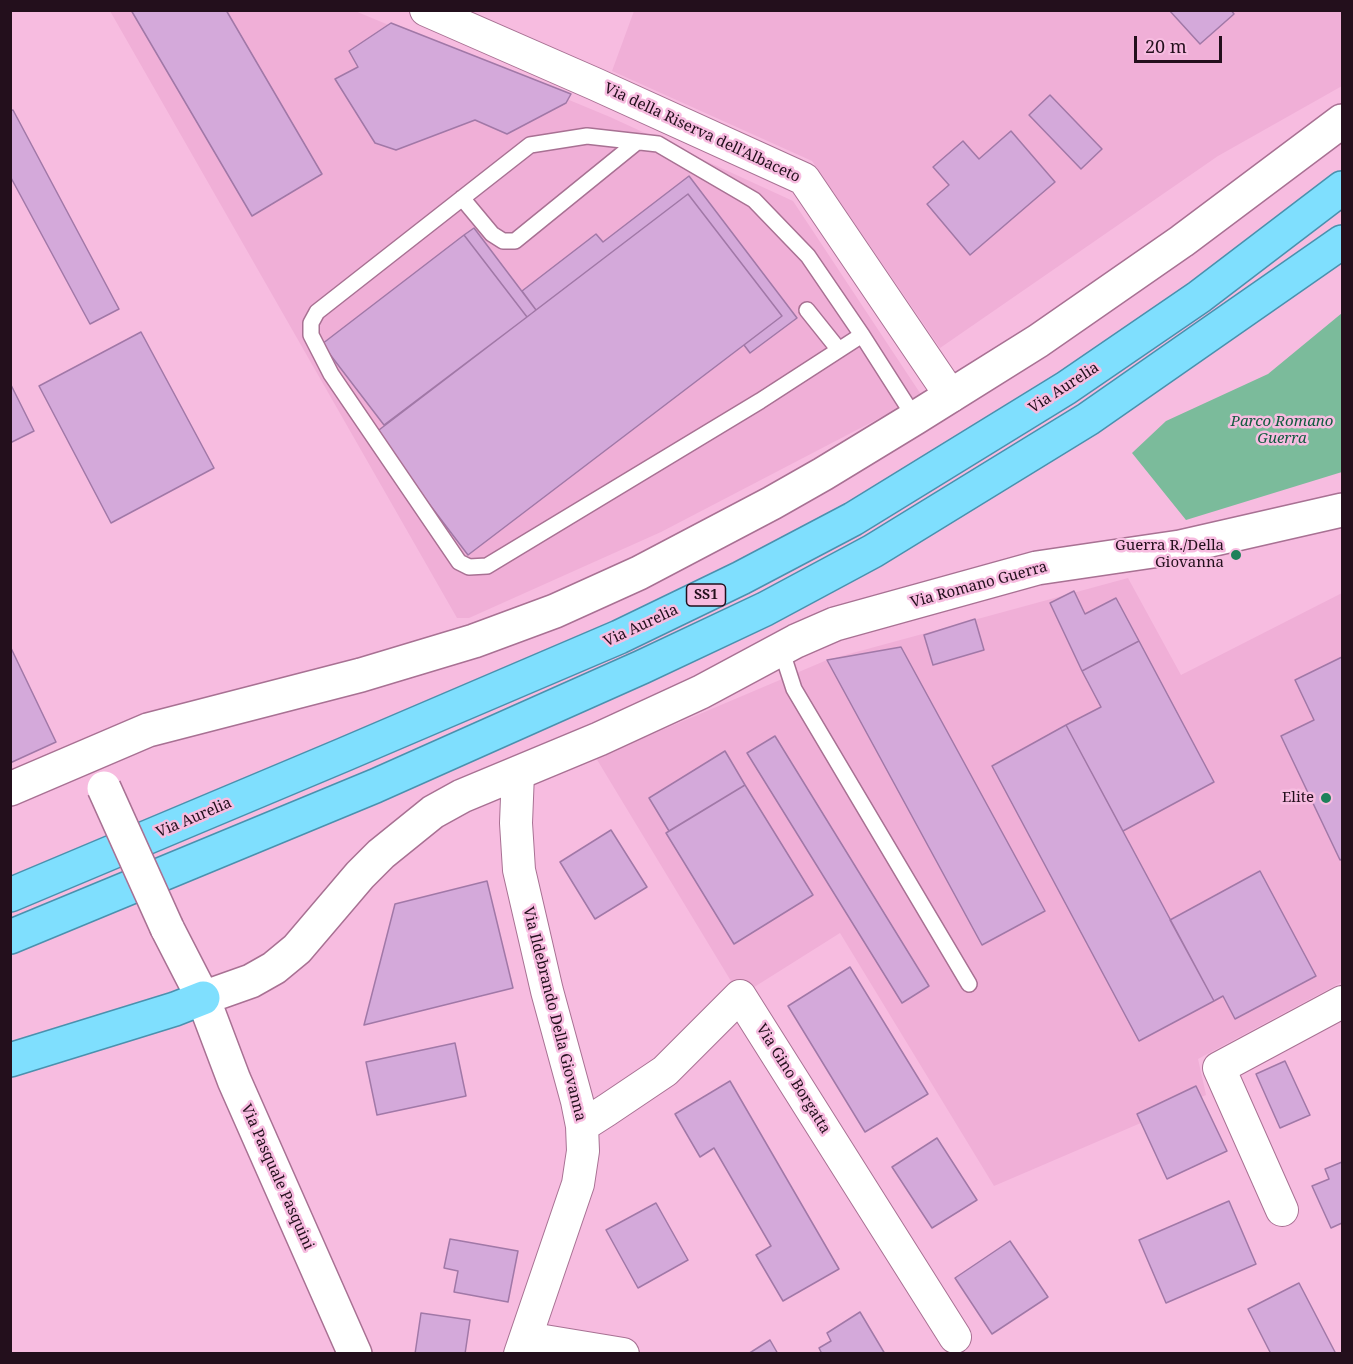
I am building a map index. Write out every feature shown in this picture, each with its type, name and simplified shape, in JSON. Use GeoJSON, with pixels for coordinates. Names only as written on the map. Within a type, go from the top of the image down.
{"type":"FeatureCollection","features":[{"type":"Feature","properties":{"kind":"highway","name":"Via Aurelia"},"geometry":{"type":"LineString","coordinates":[[10,895],[619,637],[741,578],[853,519],[1085,375],[1199,297],[1342,189]]}},
{"type":"Feature","properties":{"kind":"highway","name":"SS1"},"geometry":{"type":"LineString","coordinates":[[10,937],[375,786],[642,667],[765,609],[873,551],[1088,419],[1342,242]]}},
{"type":"Feature","properties":{"kind":"highway"},"geometry":{"type":"LineString","coordinates":[[10,1060],[175,1009],[203,998]]}},
{"type":"Feature","properties":{"kind":"street","name":"Via della Riserva dell'Albaceto"},"geometry":{"type":"LineString","coordinates":[[426,10],[804,179],[951,396]]}},
{"type":"Feature","properties":{"kind":"street"},"geometry":{"type":"LineString","coordinates":[[10,789],[148,730],[361,675],[474,641],[600,592],[678,553],[823,474],[1038,341],[1173,248],[1342,121]]}},
{"type":"Feature","properties":{"kind":"street","name":"Via Romano Guerra"},"geometry":{"type":"LineString","coordinates":[[518,773],[701,692],[781,649],[835,624],[1037,568],[1180,547],[1342,510]]}},
{"type":"Feature","properties":{"kind":"street","name":"Via Pasquale Pasquini"},"geometry":{"type":"LineString","coordinates":[[89,755],[167,928],[203,998],[234,1080],[355,1353]]}},
{"type":"Feature","properties":{"kind":"street"},"geometry":{"type":"LineString","coordinates":[[203,998],[251,981],[274,968],[297,949],[360,875],[381,854],[433,812],[462,796],[518,773]]}},
{"type":"Feature","properties":{"kind":"street","name":"Via Ildebrando Della Giovanna"},"geometry":{"type":"LineString","coordinates":[[518,773],[516,823],[519,870],[547,991],[577,1101],[584,1151],[578,1184],[523,1346]]}},
{"type":"Feature","properties":{"kind":"street","name":"Via Gino Borgatta"},"geometry":{"type":"LineString","coordinates":[[582,1126],[665,1071],[740,996],[955,1336]]}},
{"type":"Feature","properties":{"kind":"street"},"geometry":{"type":"LineString","coordinates":[[1282,1210],[1219,1068],[1342,1002]]}},
{"type":"Feature","properties":{"kind":"street"},"geometry":{"type":"LineString","coordinates":[[523,1346],[623,1353]]}},
{"type":"Feature","properties":{"kind":"lane"},"geometry":{"type":"LineString","coordinates":[[862,335],[760,401],[487,566],[469,567],[459,562],[331,374],[311,335],[311,323],[317,312],[530,145],[587,136],[658,144],[754,200],[808,256],[862,335],[915,418]]}},
{"type":"Feature","properties":{"kind":"lane"},"geometry":{"type":"LineString","coordinates":[[462,198],[492,234],[503,241],[515,241],[637,142]]}},
{"type":"Feature","properties":{"kind":"lane"},"geometry":{"type":"LineString","coordinates":[[807,310],[840,350]]}},
{"type":"Feature","properties":{"kind":"lane"},"geometry":{"type":"LineString","coordinates":[[781,649],[794,689],[969,984]]}},
{"type":"Feature","properties":{"kind":"shaded area"},"geometry":{"type":"Polygon","coordinates":[[[110,11],[355,11],[610,117],[793,201],[922,396],[661,532],[469,618],[457,618],[110,11]]]}},
{"type":"Feature","properties":{"kind":"shaded area"},"geometry":{"type":"Polygon","coordinates":[[[634,11],[1342,11],[1342,86],[1218,156],[940,348],[812,161],[612,71],[634,11]]]}},
{"type":"Feature","properties":{"kind":"shaded area"},"geometry":{"type":"Polygon","coordinates":[[[1128,578],[1181,675],[1342,593],[1342,982],[1198,1059],[1206,1095],[994,1186],[840,933],[740,996],[596,758],[827,660],[1128,578]]]}},
{"type":"Feature","properties":{"kind":"green space","name":"Parco Romano Guerra"},"geometry":{"type":"Polygon","coordinates":[[[1342,313],[1342,472],[1186,520],[1132,453],[1166,421],[1268,374],[1342,313]]]}},
{"type":"Feature","properties":{"kind":"building"},"geometry":{"type":"Polygon","coordinates":[[[131,10],[226,10],[322,174],[252,216],[131,10]]]}},
{"type":"Feature","properties":{"kind":"building"},"geometry":{"type":"Polygon","coordinates":[[[1169,10],[1231,10],[1234,14],[1200,44],[1169,10]]]}},
{"type":"Feature","properties":{"kind":"building"},"geometry":{"type":"Polygon","coordinates":[[[391,23],[571,94],[566,103],[507,134],[475,120],[396,150],[375,143],[335,79],[358,67],[349,51],[391,23]]]}},
{"type":"Feature","properties":{"kind":"building"},"geometry":{"type":"Polygon","coordinates":[[[1050,95],[1102,149],[1081,169],[1029,115],[1050,95]]]}},
{"type":"Feature","properties":{"kind":"building"},"geometry":{"type":"Polygon","coordinates":[[[13,110],[119,309],[90,324],[10,176],[10,111],[13,110]]]}},
{"type":"Feature","properties":{"kind":"building"},"geometry":{"type":"Polygon","coordinates":[[[1011,131],[1055,182],[970,255],[927,204],[949,185],[933,167],[963,141],[979,159],[1011,131]]]}},
{"type":"Feature","properties":{"kind":"building"},"geometry":{"type":"Polygon","coordinates":[[[689,176],[797,318],[750,353],[744,345],[782,316],[688,194],[536,310],[522,291],[596,234],[603,242],[689,176]]]}},
{"type":"Feature","properties":{"kind":"building"},"geometry":{"type":"Polygon","coordinates":[[[688,194],[782,316],[468,555],[375,433],[688,194]]]}},
{"type":"Feature","properties":{"kind":"building"},"geometry":{"type":"Polygon","coordinates":[[[474,228],[536,310],[527,317],[464,235],[474,228]]]}},
{"type":"Feature","properties":{"kind":"building"},"geometry":{"type":"Polygon","coordinates":[[[464,235],[527,317],[384,425],[322,344],[464,235]]]}},
{"type":"Feature","properties":{"kind":"building"},"geometry":{"type":"Polygon","coordinates":[[[141,332],[214,468],[111,523],[39,386],[141,332]]]}},
{"type":"Feature","properties":{"kind":"building"},"geometry":{"type":"Polygon","coordinates":[[[10,383],[34,431],[10,443],[10,383]]]}},
{"type":"Feature","properties":{"kind":"building"},"geometry":{"type":"Polygon","coordinates":[[[1074,591],[1085,614],[1116,598],[1139,641],[1082,671],[1050,603],[1074,591]]]}},
{"type":"Feature","properties":{"kind":"building"},"geometry":{"type":"Polygon","coordinates":[[[975,619],[984,650],[933,665],[924,635],[975,619]]]}},
{"type":"Feature","properties":{"kind":"building"},"geometry":{"type":"Polygon","coordinates":[[[1139,641],[1214,782],[1123,831],[1066,725],[1101,707],[1082,671],[1139,641]]]}},
{"type":"Feature","properties":{"kind":"building"},"geometry":{"type":"Polygon","coordinates":[[[10,646],[56,742],[10,763],[10,646]]]}},
{"type":"Feature","properties":{"kind":"building"},"geometry":{"type":"Polygon","coordinates":[[[901,647],[1045,911],[982,945],[827,660],[901,647]]]}},
{"type":"Feature","properties":{"kind":"building","name":"Elite"},"geometry":{"type":"Polygon","coordinates":[[[1342,657],[1342,859],[1340,860],[1281,736],[1314,720],[1295,680],[1342,657]]]}},
{"type":"Feature","properties":{"kind":"building"},"geometry":{"type":"Polygon","coordinates":[[[1066,725],[1214,1001],[1139,1041],[992,766],[1066,725]]]}},
{"type":"Feature","properties":{"kind":"building"},"geometry":{"type":"Polygon","coordinates":[[[775,736],[929,986],[902,1003],[747,753],[775,736]]]}},
{"type":"Feature","properties":{"kind":"building"},"geometry":{"type":"Polygon","coordinates":[[[725,751],[745,785],[669,831],[649,798],[725,751]]]}},
{"type":"Feature","properties":{"kind":"building"},"geometry":{"type":"Polygon","coordinates":[[[745,785],[813,895],[734,944],[666,833],[745,785]]]}},
{"type":"Feature","properties":{"kind":"building"},"geometry":{"type":"Polygon","coordinates":[[[611,830],[647,887],[595,919],[560,862],[611,830]]]}},
{"type":"Feature","properties":{"kind":"building"},"geometry":{"type":"Polygon","coordinates":[[[1260,871],[1316,976],[1235,1019],[1223,996],[1214,1001],[1170,920],[1260,871]]]}},
{"type":"Feature","properties":{"kind":"building"},"geometry":{"type":"Polygon","coordinates":[[[487,881],[513,988],[364,1025],[395,904],[487,881]]]}},
{"type":"Feature","properties":{"kind":"building"},"geometry":{"type":"Polygon","coordinates":[[[850,967],[928,1094],[865,1132],[788,1006],[850,967]]]}},
{"type":"Feature","properties":{"kind":"building"},"geometry":{"type":"Polygon","coordinates":[[[455,1043],[466,1096],[377,1115],[366,1062],[455,1043]]]}},
{"type":"Feature","properties":{"kind":"building"},"geometry":{"type":"Polygon","coordinates":[[[1285,1061],[1310,1115],[1280,1128],[1256,1074],[1285,1061]]]}},
{"type":"Feature","properties":{"kind":"building"},"geometry":{"type":"Polygon","coordinates":[[[730,1081],[839,1269],[783,1301],[756,1255],[771,1246],[714,1148],[700,1157],[675,1114],[730,1081]]]}},
{"type":"Feature","properties":{"kind":"building"},"geometry":{"type":"Polygon","coordinates":[[[1196,1086],[1227,1151],[1167,1179],[1137,1114],[1196,1086]]]}},
{"type":"Feature","properties":{"kind":"building"},"geometry":{"type":"Polygon","coordinates":[[[937,1138],[977,1200],[932,1228],[892,1167],[937,1138]]]}},
{"type":"Feature","properties":{"kind":"building"},"geometry":{"type":"Polygon","coordinates":[[[1342,1162],[1342,1223],[1331,1228],[1312,1186],[1329,1179],[1325,1169],[1342,1162]]]}},
{"type":"Feature","properties":{"kind":"building"},"geometry":{"type":"Polygon","coordinates":[[[1229,1201],[1256,1264],[1166,1303],[1139,1240],[1229,1201]]]}},
{"type":"Feature","properties":{"kind":"building"},"geometry":{"type":"Polygon","coordinates":[[[656,1203],[688,1260],[638,1288],[606,1230],[656,1203]]]}},
{"type":"Feature","properties":{"kind":"building"},"geometry":{"type":"Polygon","coordinates":[[[450,1239],[518,1251],[508,1302],[454,1292],[458,1271],[444,1268],[450,1239]]]}},
{"type":"Feature","properties":{"kind":"building"},"geometry":{"type":"Polygon","coordinates":[[[1010,1241],[1048,1297],[992,1334],[955,1278],[1010,1241]]]}},
{"type":"Feature","properties":{"kind":"building"},"geometry":{"type":"Polygon","coordinates":[[[1299,1283],[1336,1354],[1271,1354],[1248,1309],[1299,1283]]]}},
{"type":"Feature","properties":{"kind":"building"},"geometry":{"type":"Polygon","coordinates":[[[860,1312],[885,1354],[822,1354],[819,1348],[831,1341],[827,1333],[860,1312]]]}},
{"type":"Feature","properties":{"kind":"building"},"geometry":{"type":"Polygon","coordinates":[[[421,1313],[470,1320],[465,1354],[415,1354],[421,1313]]]}},
{"type":"Feature","properties":{"kind":"building"},"geometry":{"type":"Polygon","coordinates":[[[770,1340],[778,1354],[748,1354],[770,1340]]]}},
{"type":"Feature","properties":{"kind":"place","name":"Guerra R./Della Giovanna"},"geometry":{"type":"Point","coordinates":[1236,555]}},
{"type":"Feature","properties":{"kind":"place","name":"Elite"},"geometry":{"type":"Point","coordinates":[1326,798]}}]}
